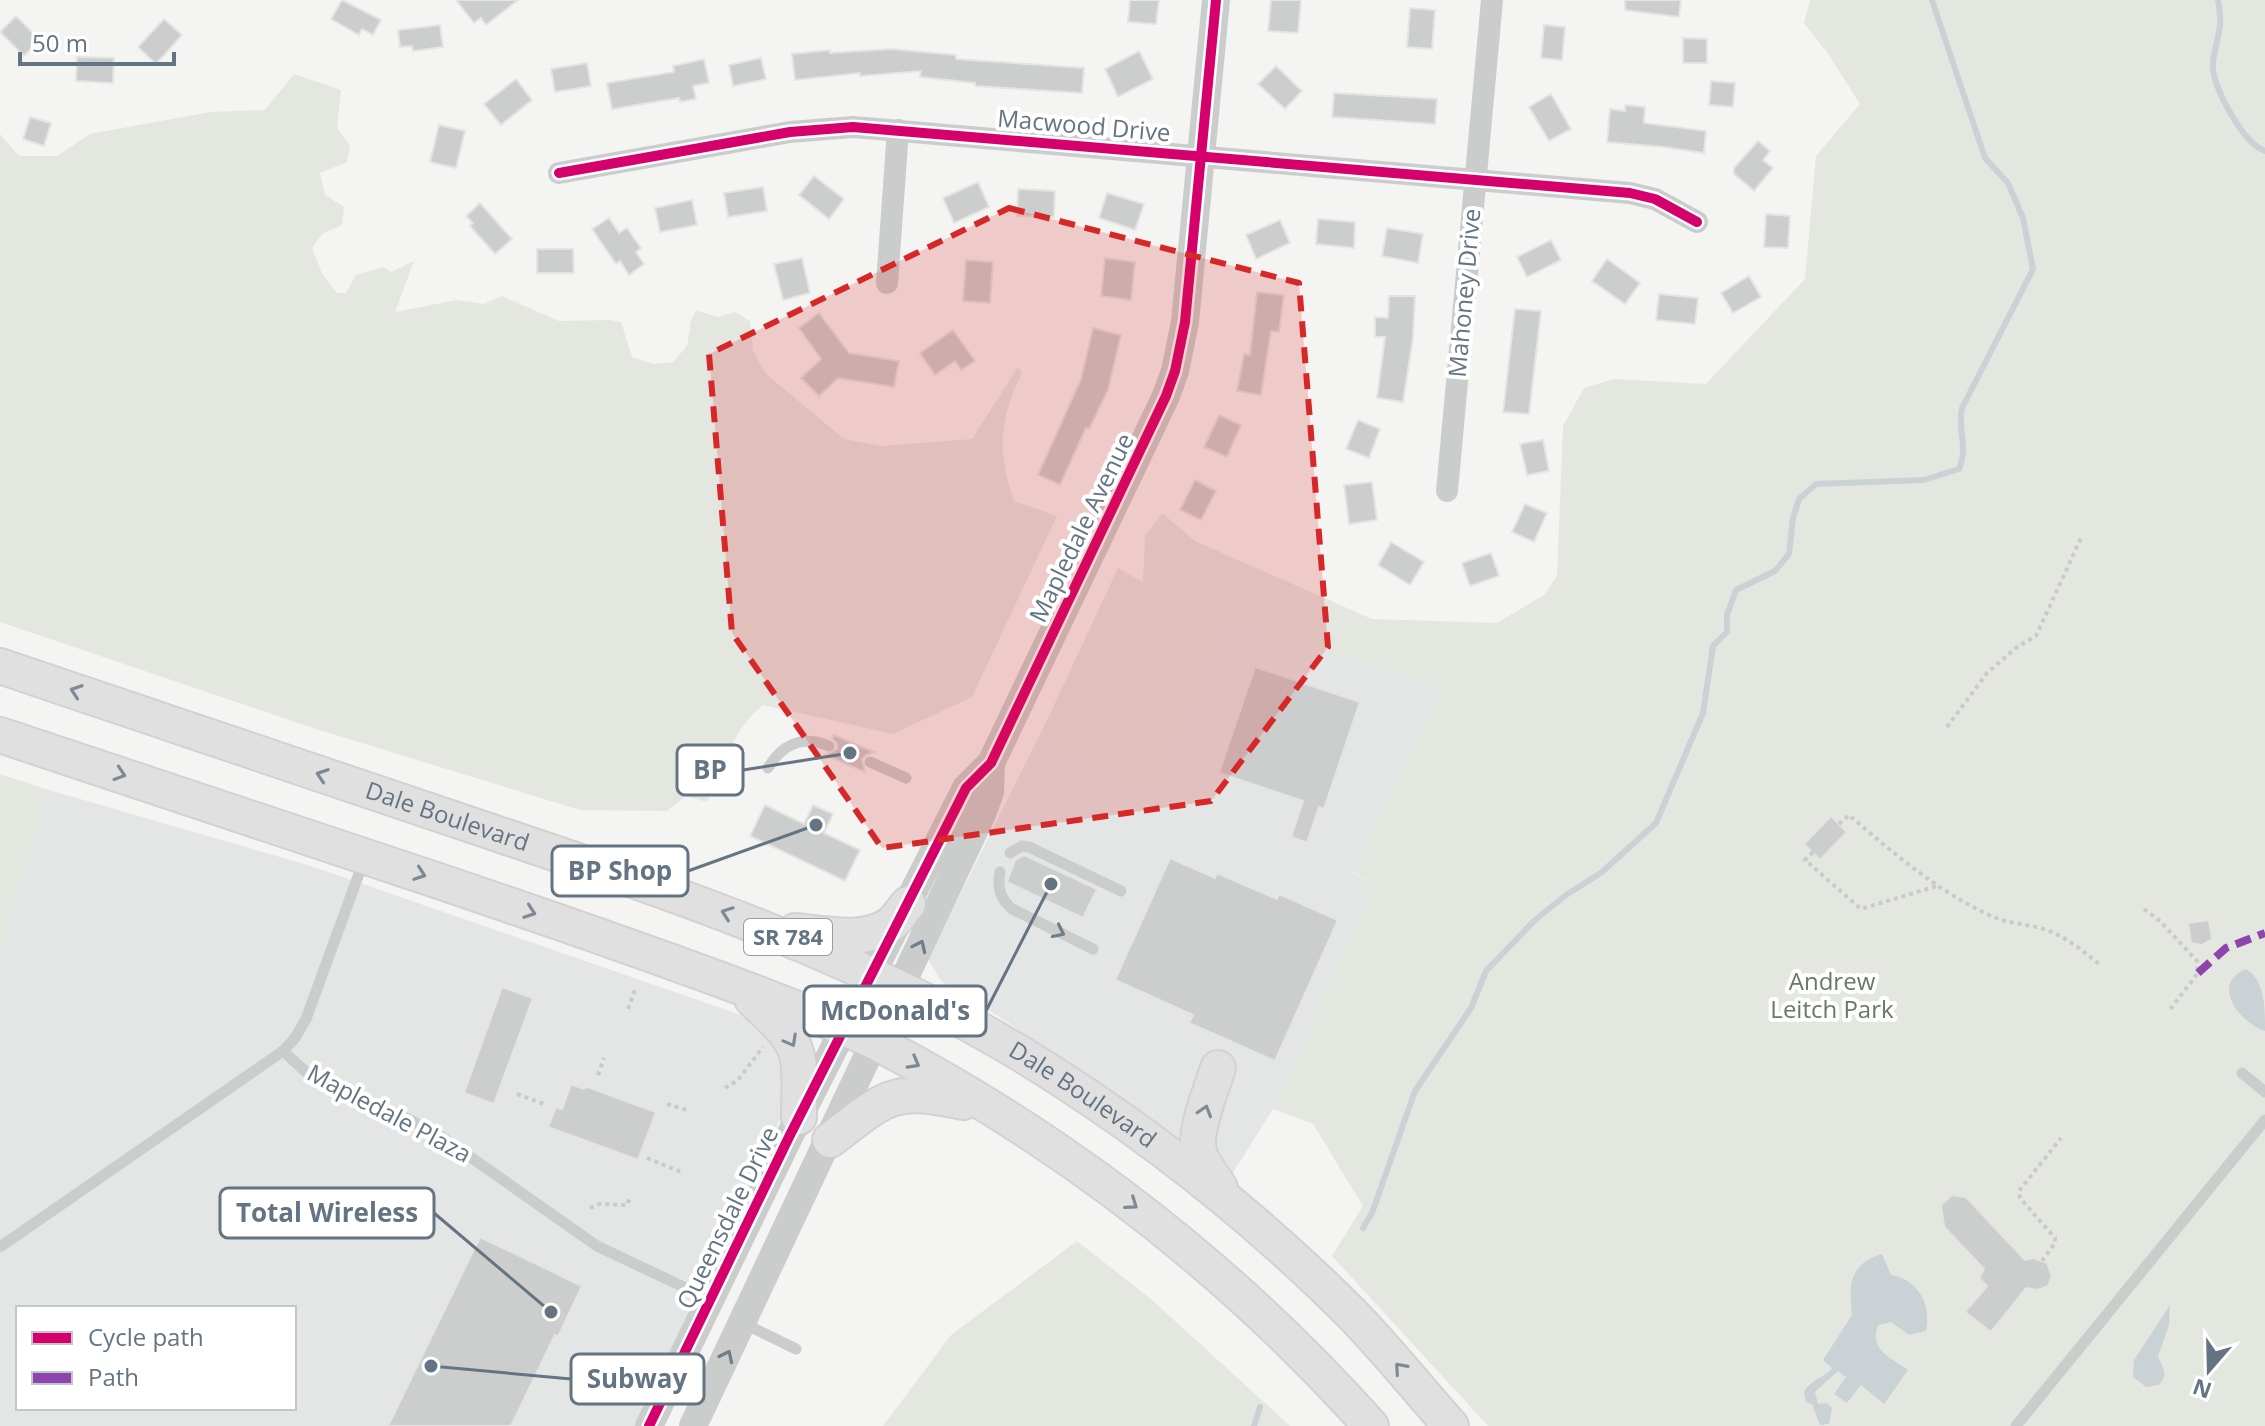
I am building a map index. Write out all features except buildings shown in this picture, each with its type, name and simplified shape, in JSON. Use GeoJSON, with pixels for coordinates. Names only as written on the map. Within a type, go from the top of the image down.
{"type":"FeatureCollection","features":[{"type":"Feature","properties":{"kind":"main road","name":"Dale Boulevard"},"geometry":{"type":"LineString","coordinates":[[0,666],[659,888],[771,929],[886,981],[973,1026],[1086,1096],[1157,1145],[1229,1202],[1354,1316],[1451,1426]]}},
{"type":"Feature","properties":{"kind":"main road","name":"SR 784"},"geometry":{"type":"LineString","coordinates":[[0,735],[366,856],[736,985],[875,1042],[993,1109],[1142,1211],[1268,1318],[1371,1426]]}},
{"type":"Feature","properties":{"kind":"main road"},"geometry":{"type":"LineString","coordinates":[[771,929],[829,935],[861,934],[887,927],[908,904]]}},
{"type":"Feature","properties":{"kind":"main road"},"geometry":{"type":"LineString","coordinates":[[736,985],[784,1028],[792,1041],[799,1066],[799,1117]]}},
{"type":"Feature","properties":{"kind":"main road"},"geometry":{"type":"LineString","coordinates":[[1218,1068],[1202,1120],[1198,1145],[1201,1157],[1229,1202]]}},
{"type":"Feature","properties":{"kind":"main road"},"geometry":{"type":"LineString","coordinates":[[830,1140],[873,1107],[900,1095],[931,1095],[993,1109]]}},
{"type":"Feature","properties":{"kind":"street","name":"Mapledale Avenue"},"geometry":{"type":"LineString","coordinates":[[875,1042],[886,981],[908,904],[966,788],[991,763],[1134,467],[1175,371],[1185,322],[1216,0]]}},
{"type":"Feature","properties":{"kind":"street","name":"Mahoney Drive"},"geometry":{"type":"LineString","coordinates":[[1447,491],[1492,0]]}},
{"type":"Feature","properties":{"kind":"street","name":"Macwood Drive"},"geometry":{"type":"LineString","coordinates":[[559,173],[790,132],[825,128],[898,130],[1630,193],[1655,199],[1697,222]]}},
{"type":"Feature","properties":{"kind":"street"},"geometry":{"type":"LineString","coordinates":[[887,283],[898,130]]}},
{"type":"Feature","properties":{"kind":"street","name":"Mapledale Avenue"},"geometry":{"type":"LineString","coordinates":[[844,1029],[886,981],[987,801],[991,763]]}},
{"type":"Feature","properties":{"kind":"street","name":"Queensdale Drive"},"geometry":{"type":"LineString","coordinates":[[649,1426],[844,1029]]}},
{"type":"Feature","properties":{"kind":"street"},"geometry":{"type":"LineString","coordinates":[[693,1426],[875,1042]]}},
{"type":"Feature","properties":{"kind":"lane"},"geometry":{"type":"LineString","coordinates":[[768,768],[776,756],[793,743],[811,740],[829,746]]}},
{"type":"Feature","properties":{"kind":"lane"},"geometry":{"type":"LineString","coordinates":[[870,762],[906,778]]}},
{"type":"Feature","properties":{"kind":"lane"},"geometry":{"type":"LineString","coordinates":[[1010,853],[1022,846],[1029,847],[1121,891]]}},
{"type":"Feature","properties":{"kind":"lane"},"geometry":{"type":"LineString","coordinates":[[283,1051],[306,1019],[366,856]]}},
{"type":"Feature","properties":{"kind":"lane"},"geometry":{"type":"LineString","coordinates":[[1000,872],[1002,898],[1012,909],[1093,949]]}},
{"type":"Feature","properties":{"kind":"lane","name":"Mapledale Plaza"},"geometry":{"type":"LineString","coordinates":[[0,1247],[283,1051],[306,1072],[332,1089],[403,1116],[442,1137],[597,1246],[711,1299]]}},
{"type":"Feature","properties":{"kind":"lane"},"geometry":{"type":"LineString","coordinates":[[2242,1073],[2265,1092]]}},
{"type":"Feature","properties":{"kind":"lane"},"geometry":{"type":"LineString","coordinates":[[2016,1426],[2265,1120]]}},
{"type":"Feature","properties":{"kind":"lane"},"geometry":{"type":"LineString","coordinates":[[743,1323],[796,1349]]}},
{"type":"Feature","properties":{"kind":"path"},"geometry":{"type":"LineString","coordinates":[[1947,727],[1987,673],[2017,647],[2036,636],[2081,538]]}},
{"type":"Feature","properties":{"kind":"path"},"geometry":{"type":"LineString","coordinates":[[1839,824],[1849,815],[1900,860],[1938,886],[1997,919],[2036,927],[2076,944],[2099,964]]}},
{"type":"Feature","properties":{"kind":"path"},"geometry":{"type":"LineString","coordinates":[[1813,852],[1805,860],[1861,909],[1938,886]]}},
{"type":"Feature","properties":{"kind":"path"},"geometry":{"type":"LineString","coordinates":[[2144,909],[2194,955],[2199,965],[2198,973],[2168,1012]]}},
{"type":"Feature","properties":{"kind":"path"},"geometry":{"type":"LineString","coordinates":[[628,1009],[636,987]]}},
{"type":"Feature","properties":{"kind":"path"},"geometry":{"type":"LineString","coordinates":[[725,1088],[738,1080],[771,1040]]}},
{"type":"Feature","properties":{"kind":"path"},"geometry":{"type":"LineString","coordinates":[[598,1075],[604,1058]]}},
{"type":"Feature","properties":{"kind":"path"},"geometry":{"type":"LineString","coordinates":[[517,1094],[544,1104]]}},
{"type":"Feature","properties":{"kind":"path"},"geometry":{"type":"LineString","coordinates":[[667,1104],[687,1110]]}},
{"type":"Feature","properties":{"kind":"path"},"geometry":{"type":"LineString","coordinates":[[2042,1261],[2055,1243],[2055,1238],[2020,1198],[2019,1191],[2061,1138]]}},
{"type":"Feature","properties":{"kind":"path"},"geometry":{"type":"LineString","coordinates":[[647,1158],[681,1172]]}},
{"type":"Feature","properties":{"kind":"path"},"geometry":{"type":"LineString","coordinates":[[590,1208],[600,1204],[627,1205],[630,1197]]}},
{"type":"Feature","properties":{"kind":"highlighted area"},"geometry":{"type":"Polygon","coordinates":[[[1009,208],[1299,283],[1328,647],[1211,801],[882,848],[732,633],[709,354],[1009,208]]]}},
{"type":"Feature","properties":{"kind":"shaded area"},"geometry":{"type":"Polygon","coordinates":[[[1219,614],[1443,688],[1353,873],[1374,885],[1273,1109],[1226,1184],[1009,1023],[941,981],[928,959],[1041,732],[1156,789],[1219,614]]]}},
{"type":"Feature","properties":{"kind":"shaded area"},"geometry":{"type":"Polygon","coordinates":[[[49,790],[311,866],[773,1026],[796,1085],[638,1426],[0,1426],[0,957],[49,790]]]}},
{"type":"Feature","properties":{"kind":"shaded area"},"geometry":{"type":"Polygon","coordinates":[[[2246,969],[2260,987],[2265,1031],[2246,1020],[2232,1003],[2230,984],[2235,976],[2246,969]]]}},
{"type":"Feature","properties":{"kind":"shaded area"},"geometry":{"type":"Polygon","coordinates":[[[1882,1254],[1891,1275],[1909,1282],[1921,1295],[1927,1312],[1926,1331],[1909,1335],[1891,1322],[1878,1325],[1876,1341],[1879,1347],[1908,1370],[1884,1404],[1861,1385],[1847,1403],[1834,1394],[1846,1377],[1838,1371],[1815,1392],[1818,1404],[1827,1403],[1832,1408],[1829,1424],[1820,1425],[1812,1404],[1806,1402],[1804,1392],[1832,1368],[1823,1360],[1852,1315],[1853,1277],[1863,1264],[1882,1254]]]}},
{"type":"Feature","properties":{"kind":"shaded area"},"geometry":{"type":"Polygon","coordinates":[[[2170,1305],[2169,1325],[2158,1356],[2164,1377],[2159,1385],[2146,1387],[2133,1377],[2134,1360],[2170,1305]]]}},
{"type":"Feature","properties":{"kind":"green space","name":"Andrew Leitch Park"},"geometry":{"type":"Polygon","coordinates":[[[1810,0],[2265,0],[2265,1426],[1488,1426],[1332,1256],[1363,1206],[1313,1124],[1273,1109],[1374,885],[1353,872],[1442,688],[1219,614],[1156,789],[1041,733],[1118,568],[1143,582],[1145,536],[1162,513],[1195,541],[1372,619],[1497,623],[1544,595],[1557,576],[1563,426],[1584,388],[1614,379],[1706,384],[1805,279],[1816,156],[1860,104],[1804,23],[1810,0]]]}},
{"type":"Feature","properties":{"kind":"green space"},"geometry":{"type":"Polygon","coordinates":[[[294,74],[341,90],[337,128],[350,146],[347,162],[320,173],[325,195],[344,207],[342,225],[322,234],[312,248],[322,274],[337,293],[346,293],[356,275],[383,267],[391,272],[414,261],[395,312],[457,300],[484,304],[502,296],[559,321],[621,322],[632,357],[654,364],[673,362],[687,346],[696,310],[717,317],[735,312],[750,321],[753,351],[766,374],[844,439],[881,446],[972,439],[1018,367],[1022,373],[1009,406],[1003,436],[1009,483],[1014,501],[1057,516],[972,697],[893,734],[763,705],[736,737],[707,802],[686,796],[667,811],[580,810],[313,728],[0,622],[0,134],[19,156],[57,156],[90,134],[211,112],[265,110],[294,74]]]}},
{"type":"Feature","properties":{"kind":"green space"},"geometry":{"type":"Polygon","coordinates":[[[0,774],[49,790],[0,957],[0,774]]]}},
{"type":"Feature","properties":{"kind":"green space"},"geometry":{"type":"Polygon","coordinates":[[[1077,1241],[1152,1300],[1290,1426],[883,1426],[951,1335],[1077,1241]]]}},
{"type":"Feature","properties":{"kind":"waterway"},"geometry":{"type":"LineString","coordinates":[[1363,1228],[1372,1213],[1415,1091],[1471,1008],[1486,971],[1535,920],[1602,872],[1656,823],[1703,713],[1713,646],[1727,632],[1727,615],[1736,590],[1775,571],[1789,554],[1793,518],[1799,499],[1816,484],[1924,480],[1959,469],[1963,453],[1962,408],[2033,269],[2023,218],[2008,183],[1985,158],[1932,0]]}},
{"type":"Feature","properties":{"kind":"waterway"},"geometry":{"type":"LineString","coordinates":[[2218,0],[2220,22],[2213,63],[2215,79],[2240,128],[2265,151]]}},
{"type":"Feature","properties":{"kind":"waterway"},"geometry":{"type":"LineString","coordinates":[[1254,1426],[1260,1407]]}},
{"type":"Feature","properties":{"kind":"marked path"},"geometry":{"type":"LineString","coordinates":[[2198,973],[2226,948],[2265,933]]}},
{"type":"Feature","properties":{"kind":"cycle path"},"geometry":{"type":"LineString","coordinates":[[649,1426],[789,1137],[966,788],[991,763],[1166,396],[1175,371],[1185,322],[1216,0]]}},
{"type":"Feature","properties":{"kind":"cycle path"},"geometry":{"type":"LineString","coordinates":[[559,173],[790,132],[853,127],[1630,193],[1655,199],[1697,222]]}},
{"type":"Feature","properties":{"kind":"place","name":"BP"},"geometry":{"type":"Point","coordinates":[850,753]}},
{"type":"Feature","properties":{"kind":"place","name":"BP Shop"},"geometry":{"type":"Point","coordinates":[816,825]}},
{"type":"Feature","properties":{"kind":"place","name":"McDonald's"},"geometry":{"type":"Point","coordinates":[1051,884]}},
{"type":"Feature","properties":{"kind":"place","name":"Total Wireless"},"geometry":{"type":"Point","coordinates":[551,1312]}},
{"type":"Feature","properties":{"kind":"place","name":"Subway"},"geometry":{"type":"Point","coordinates":[431,1366]}}]}
